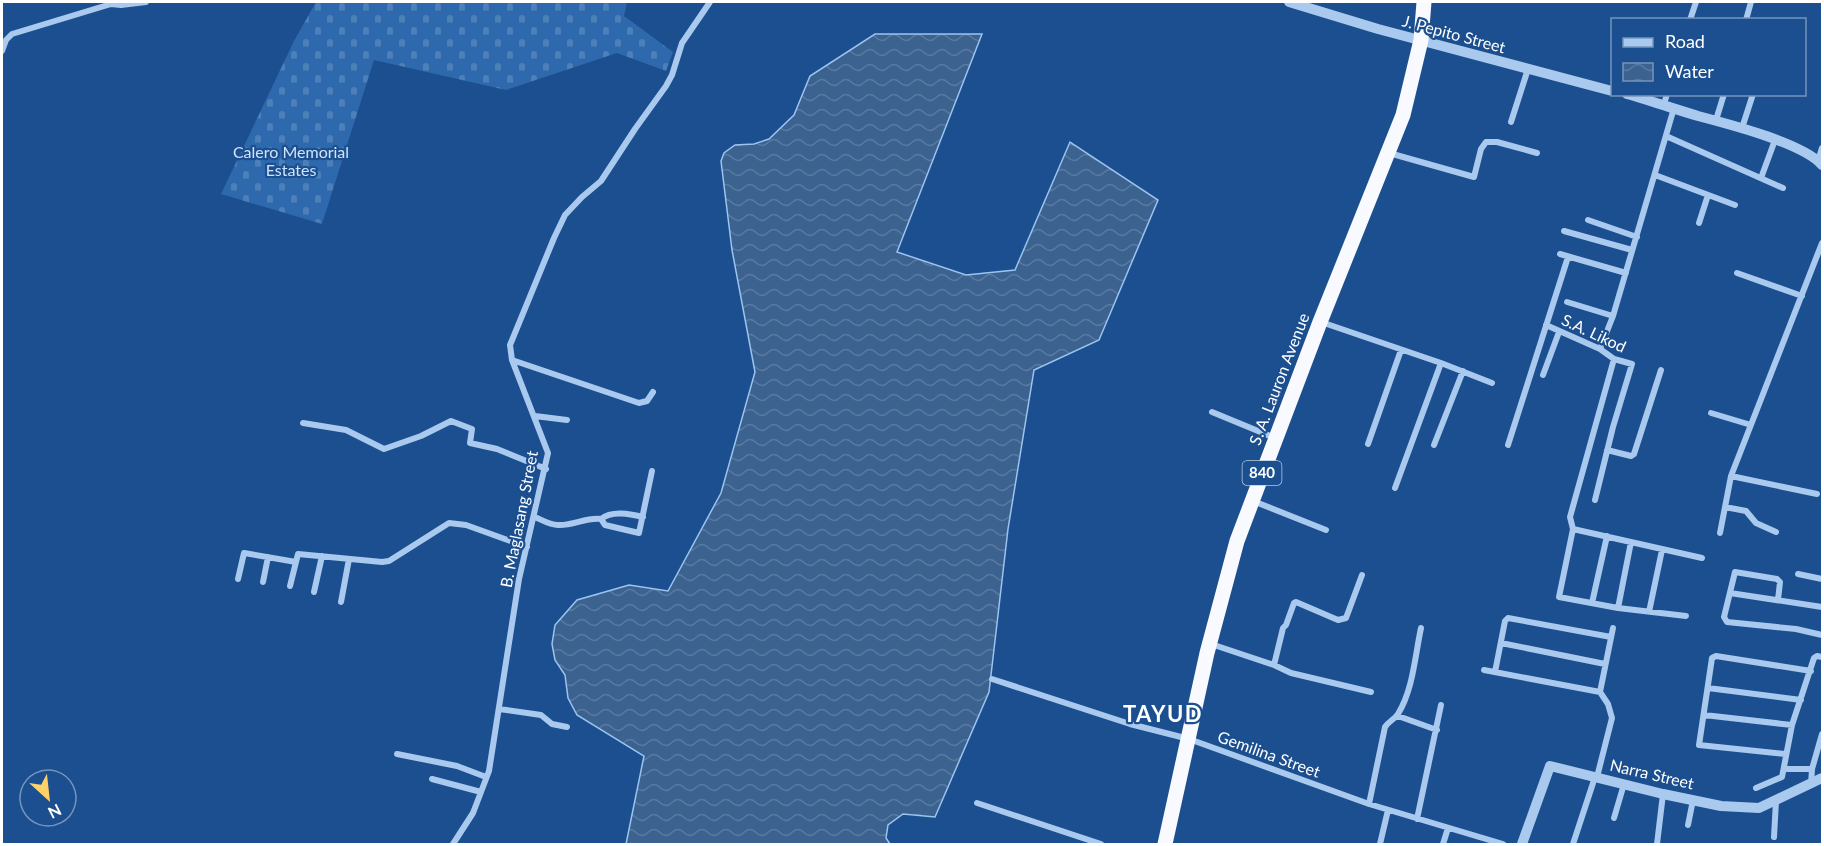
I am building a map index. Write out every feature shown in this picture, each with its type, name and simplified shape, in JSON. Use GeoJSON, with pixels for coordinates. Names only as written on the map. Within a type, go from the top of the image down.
{"type":"FeatureCollection","features":[{"type":"Feature","properties":{"kind":"highway","name":"S. A. Lauron Avenue"},"geometry":{"type":"LineString","coordinates":[[1165,844],[1224,585],[1275,438],[1403,115],[1421,40],[1424,2]]}},
{"type":"Feature","properties":{"kind":"street"},"geometry":{"type":"LineString","coordinates":[[2,51],[6,40],[12,34],[111,3],[146,2]]}},
{"type":"Feature","properties":{"kind":"street","name":"B. Maglasang Street"},"geometry":{"type":"LineString","coordinates":[[453,844],[473,813],[486,777],[519,579],[549,450],[512,360],[510,345],[565,215],[582,196],[602,181],[666,86],[682,43],[710,2]]}},
{"type":"Feature","properties":{"kind":"street","name":"J. Pepito Street"},"geometry":{"type":"LineString","coordinates":[[1289,2],[1611,91]]}},
{"type":"Feature","properties":{"kind":"street"},"geometry":{"type":"LineString","coordinates":[[1691,18],[1696,2]]}},
{"type":"Feature","properties":{"kind":"street"},"geometry":{"type":"LineString","coordinates":[[1747,18],[1751,2]]}},
{"type":"Feature","properties":{"kind":"street"},"geometry":{"type":"LineString","coordinates":[[1511,122],[1528,69]]}},
{"type":"Feature","properties":{"kind":"street"},"geometry":{"type":"LineString","coordinates":[[1638,96],[1669,102],[1775,140],[1805,152],[1820,163],[1822,148]]}},
{"type":"Feature","properties":{"kind":"street"},"geometry":{"type":"LineString","coordinates":[[1716,120],[1723,96]]}},
{"type":"Feature","properties":{"kind":"street"},"geometry":{"type":"LineString","coordinates":[[1742,128],[1753,96]]}},
{"type":"Feature","properties":{"kind":"street"},"geometry":{"type":"LineString","coordinates":[[1600,349],[1613,316],[1666,136],[1669,102]]}},
{"type":"Feature","properties":{"kind":"street"},"geometry":{"type":"LineString","coordinates":[[1666,136],[1783,188]]}},
{"type":"Feature","properties":{"kind":"street"},"geometry":{"type":"LineString","coordinates":[[1761,178],[1775,140]]}},
{"type":"Feature","properties":{"kind":"street"},"geometry":{"type":"LineString","coordinates":[[1388,153],[1474,177],[1481,149],[1486,141],[1537,153]]}},
{"type":"Feature","properties":{"kind":"street"},"geometry":{"type":"LineString","coordinates":[[1655,175],[1735,205]]}},
{"type":"Feature","properties":{"kind":"street"},"geometry":{"type":"LineString","coordinates":[[1699,223],[1708,195]]}},
{"type":"Feature","properties":{"kind":"street"},"geometry":{"type":"LineString","coordinates":[[1588,220],[1636,237]]}},
{"type":"Feature","properties":{"kind":"street"},"geometry":{"type":"LineString","coordinates":[[1564,231],[1632,250]]}},
{"type":"Feature","properties":{"kind":"street"},"geometry":{"type":"LineString","coordinates":[[1720,532],[1731,476],[1822,243]]}},
{"type":"Feature","properties":{"kind":"street"},"geometry":{"type":"LineString","coordinates":[[1560,254],[1626,273]]}},
{"type":"Feature","properties":{"kind":"street"},"geometry":{"type":"LineString","coordinates":[[1508,445],[1568,257]]}},
{"type":"Feature","properties":{"kind":"street"},"geometry":{"type":"LineString","coordinates":[[1737,273],[1802,296]]}},
{"type":"Feature","properties":{"kind":"street"},"geometry":{"type":"LineString","coordinates":[[1567,302],[1613,316]]}},
{"type":"Feature","properties":{"kind":"street"},"geometry":{"type":"LineString","coordinates":[[1320,322],[1442,363],[1492,383]]}},
{"type":"Feature","properties":{"kind":"street","name":"S.A. Likod"},"geometry":{"type":"LineString","coordinates":[[1546,325],[1600,349],[1614,359],[1632,364],[1607,450]]}},
{"type":"Feature","properties":{"kind":"street"},"geometry":{"type":"LineString","coordinates":[[1543,375],[1559,332]]}},
{"type":"Feature","properties":{"kind":"street"},"geometry":{"type":"LineString","coordinates":[[1368,444],[1401,350]]}},
{"type":"Feature","properties":{"kind":"street"},"geometry":{"type":"LineString","coordinates":[[1614,359],[1570,517],[1573,529],[1559,597],[1618,608],[1686,616]]}},
{"type":"Feature","properties":{"kind":"street"},"geometry":{"type":"LineString","coordinates":[[512,360],[639,404],[646,401],[653,392]]}},
{"type":"Feature","properties":{"kind":"street"},"geometry":{"type":"LineString","coordinates":[[1395,488],[1442,363]]}},
{"type":"Feature","properties":{"kind":"street"},"geometry":{"type":"LineString","coordinates":[[1595,500],[1607,450],[1631,456],[1634,454],[1661,370]]}},
{"type":"Feature","properties":{"kind":"street"},"geometry":{"type":"LineString","coordinates":[[1434,446],[1463,371]]}},
{"type":"Feature","properties":{"kind":"street"},"geometry":{"type":"LineString","coordinates":[[1212,412],[1275,438]]}},
{"type":"Feature","properties":{"kind":"street"},"geometry":{"type":"LineString","coordinates":[[1711,413],[1751,425]]}},
{"type":"Feature","properties":{"kind":"street"},"geometry":{"type":"LineString","coordinates":[[535,416],[567,420]]}},
{"type":"Feature","properties":{"kind":"street"},"geometry":{"type":"LineString","coordinates":[[303,423],[346,430],[386,449],[451,421],[472,429],[471,443],[497,449],[546,469]]}},
{"type":"Feature","properties":{"kind":"street"},"geometry":{"type":"LineString","coordinates":[[601,519],[604,525],[639,534],[652,471]]}},
{"type":"Feature","properties":{"kind":"street"},"geometry":{"type":"LineString","coordinates":[[1731,476],[1817,494]]}},
{"type":"Feature","properties":{"kind":"street"},"geometry":{"type":"LineString","coordinates":[[1252,501],[1326,530]]}},
{"type":"Feature","properties":{"kind":"street"},"geometry":{"type":"LineString","coordinates":[[1725,507],[1746,512],[1756,523],[1776,532]]}},
{"type":"Feature","properties":{"kind":"street"},"geometry":{"type":"LineString","coordinates":[[535,517],[559,525],[591,518],[601,519],[607,515],[619,513],[643,517]]}},
{"type":"Feature","properties":{"kind":"street"},"geometry":{"type":"LineString","coordinates":[[290,586],[298,554],[389,561],[449,523],[466,525],[527,547]]}},
{"type":"Feature","properties":{"kind":"street"},"geometry":{"type":"LineString","coordinates":[[1573,529],[1702,558]]}},
{"type":"Feature","properties":{"kind":"street"},"geometry":{"type":"LineString","coordinates":[[1592,603],[1606,536]]}},
{"type":"Feature","properties":{"kind":"street"},"geometry":{"type":"LineString","coordinates":[[1618,608],[1631,542]]}},
{"type":"Feature","properties":{"kind":"street"},"geometry":{"type":"LineString","coordinates":[[1650,612],[1662,550]]}},
{"type":"Feature","properties":{"kind":"street"},"geometry":{"type":"LineString","coordinates":[[238,579],[244,553],[296,562]]}},
{"type":"Feature","properties":{"kind":"street"},"geometry":{"type":"LineString","coordinates":[[314,592],[322,556]]}},
{"type":"Feature","properties":{"kind":"street"},"geometry":{"type":"LineString","coordinates":[[263,582],[268,557]]}},
{"type":"Feature","properties":{"kind":"street"},"geometry":{"type":"LineString","coordinates":[[341,602],[349,559]]}},
{"type":"Feature","properties":{"kind":"street"},"geometry":{"type":"LineString","coordinates":[[1778,600],[1780,582],[1777,579],[1735,572],[1724,617],[1727,622],[1796,629],[1822,635]]}},
{"type":"Feature","properties":{"kind":"street"},"geometry":{"type":"LineString","coordinates":[[1798,574],[1822,579]]}},
{"type":"Feature","properties":{"kind":"street"},"geometry":{"type":"LineString","coordinates":[[1274,665],[1283,627],[1286,625],[1294,603],[1343,620],[1346,618],[1362,575]]}},
{"type":"Feature","properties":{"kind":"street"},"geometry":{"type":"LineString","coordinates":[[1730,593],[1822,607]]}},
{"type":"Feature","properties":{"kind":"street"},"geometry":{"type":"LineString","coordinates":[[1495,672],[1505,621],[1510,618],[1611,637]]}},
{"type":"Feature","properties":{"kind":"street"},"geometry":{"type":"LineString","coordinates":[[1368,804],[1385,727],[1388,722],[1398,716],[1405,700],[1421,628]]}},
{"type":"Feature","properties":{"kind":"street"},"geometry":{"type":"LineString","coordinates":[[1573,844],[1596,776],[1612,718],[1608,704],[1600,692],[1613,628]]}},
{"type":"Feature","properties":{"kind":"street"},"geometry":{"type":"LineString","coordinates":[[1210,643],[1291,673],[1371,692]]}},
{"type":"Feature","properties":{"kind":"street"},"geometry":{"type":"LineString","coordinates":[[1501,643],[1605,664]]}},
{"type":"Feature","properties":{"kind":"street"},"geometry":{"type":"LineString","coordinates":[[1785,754],[1700,746],[1698,742],[1713,658],[1716,656],[1811,671]]}},
{"type":"Feature","properties":{"kind":"street"},"geometry":{"type":"LineString","coordinates":[[1756,788],[1782,777],[1792,725],[1815,657],[1822,657]]}},
{"type":"Feature","properties":{"kind":"street"},"geometry":{"type":"LineString","coordinates":[[1484,670],[1600,692]]}},
{"type":"Feature","properties":{"kind":"street","name":"Gemilina Street"},"geometry":{"type":"LineString","coordinates":[[992,679],[1130,724],[1189,739],[1368,804],[1503,844]]}},
{"type":"Feature","properties":{"kind":"street"},"geometry":{"type":"LineString","coordinates":[[1708,688],[1801,700]]}},
{"type":"Feature","properties":{"kind":"street"},"geometry":{"type":"LineString","coordinates":[[1418,819],[1441,705]]}},
{"type":"Feature","properties":{"kind":"street"},"geometry":{"type":"LineString","coordinates":[[499,709],[541,715],[552,724],[567,728]]}},
{"type":"Feature","properties":{"kind":"street"},"geometry":{"type":"LineString","coordinates":[[1704,715],[1792,725]]}},
{"type":"Feature","properties":{"kind":"street"},"geometry":{"type":"LineString","coordinates":[[1398,716],[1437,730]]}},
{"type":"Feature","properties":{"kind":"street"},"geometry":{"type":"LineString","coordinates":[[1810,785],[1822,734]]}},
{"type":"Feature","properties":{"kind":"street"},"geometry":{"type":"LineString","coordinates":[[397,754],[457,766],[486,777]]}},
{"type":"Feature","properties":{"kind":"street","name":"Narra Street"},"geometry":{"type":"LineString","coordinates":[[1522,844],[1550,766],[1721,806],[1759,808],[1822,778]]}},
{"type":"Feature","properties":{"kind":"street"},"geometry":{"type":"LineString","coordinates":[[1784,770],[1812,769]]}},
{"type":"Feature","properties":{"kind":"street"},"geometry":{"type":"LineString","coordinates":[[432,779],[481,792]]}},
{"type":"Feature","properties":{"kind":"street"},"geometry":{"type":"LineString","coordinates":[[1614,818],[1624,784]]}},
{"type":"Feature","properties":{"kind":"street"},"geometry":{"type":"LineString","coordinates":[[1658,844],[1663,794]]}},
{"type":"Feature","properties":{"kind":"street"},"geometry":{"type":"LineString","coordinates":[[1688,825],[1693,800]]}},
{"type":"Feature","properties":{"kind":"street"},"geometry":{"type":"LineString","coordinates":[[1774,837],[1776,801]]}},
{"type":"Feature","properties":{"kind":"street"},"geometry":{"type":"LineString","coordinates":[[977,803],[1101,844]]}},
{"type":"Feature","properties":{"kind":"street"},"geometry":{"type":"LineString","coordinates":[[1380,844],[1388,810]]}},
{"type":"Feature","properties":{"kind":"street"},"geometry":{"type":"LineString","coordinates":[[1443,844],[1448,828]]}},
{"type":"Feature","properties":{"kind":"green space","name":"Calero Memorial Estates"},"geometry":{"type":"Polygon","coordinates":[[[316,2],[627,2],[624,16],[673,52],[666,71],[617,53],[506,90],[374,60],[322,224],[221,194],[294,41],[316,2]]]}},
{"type":"Feature","properties":{"kind":"water"},"geometry":{"type":"Polygon","coordinates":[[[875,34],[982,34],[897,252],[966,275],[1015,270],[1070,142],[1158,200],[1099,340],[1034,370],[1008,529],[989,692],[935,817],[903,814],[888,825],[886,838],[890,844],[626,844],[644,756],[577,715],[568,698],[565,675],[555,660],[552,644],[555,625],[577,600],[629,585],[668,591],[721,493],[755,372],[732,250],[721,161],[724,153],[735,145],[754,144],[769,139],[794,115],[810,76],[875,34]]]}},
{"type":"Feature","properties":{"kind":"district","name":"TAYUD"},"geometry":{"type":"Point","coordinates":[1163,714]}}]}
